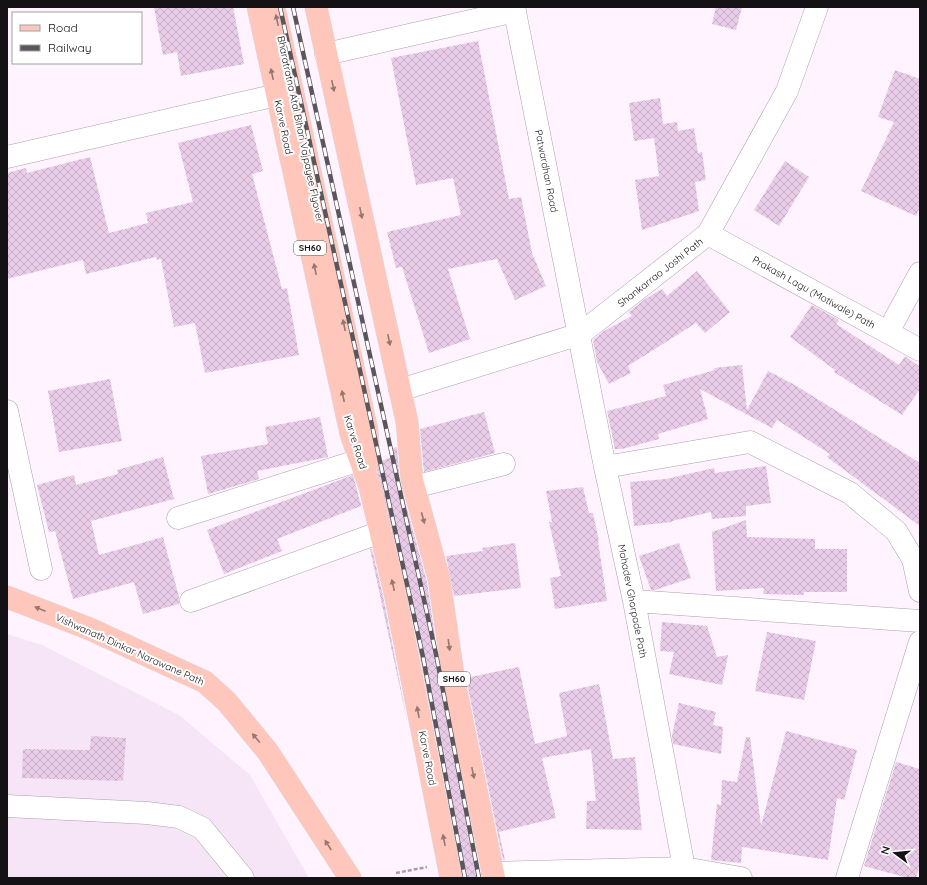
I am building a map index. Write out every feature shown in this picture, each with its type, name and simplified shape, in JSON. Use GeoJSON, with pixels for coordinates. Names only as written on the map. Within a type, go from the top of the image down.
{"type":"FeatureCollection","features":[{"type":"Feature","properties":{"kind":"main road","name":"Karve Road"},"geometry":{"type":"LineString","coordinates":[[258,7],[351,434],[370,487],[396,601],[450,870]]}},
{"type":"Feature","properties":{"kind":"main road","name":"Bharatratna Atal Bihari Vajpayee Flyover"},"geometry":{"type":"LineString","coordinates":[[274,7],[367,431],[370,487]]}},
{"type":"Feature","properties":{"kind":"main road"},"geometry":{"type":"LineString","coordinates":[[301,7],[393,425],[413,484]]}},
{"type":"Feature","properties":{"kind":"main road","name":"SH60"},"geometry":{"type":"LineString","coordinates":[[316,7],[407,422],[413,484],[439,579],[454,681],[493,875]]}},
{"type":"Feature","properties":{"kind":"main road","name":"Vishwanath Dinkar Narawane Path"},"geometry":{"type":"LineString","coordinates":[[7,597],[90,629],[205,682],[226,702],[268,752],[350,878]]}},
{"type":"Feature","properties":{"kind":"street","name":"Shankarrao Joshi Path"},"geometry":{"type":"LineString","coordinates":[[400,390],[580,334],[708,234],[787,91],[817,7]]}},
{"type":"Feature","properties":{"kind":"street"},"geometry":{"type":"LineString","coordinates":[[326,54],[515,9]]}},
{"type":"Feature","properties":{"kind":"street","name":"Patwardhan Road"},"geometry":{"type":"LineString","coordinates":[[515,9],[580,334]]}},
{"type":"Feature","properties":{"kind":"street"},"geometry":{"type":"LineString","coordinates":[[7,157],[277,94]]}},
{"type":"Feature","properties":{"kind":"street","name":"Prakash Lagu (Motiwale) Path"},"geometry":{"type":"LineString","coordinates":[[708,234],[920,350]]}},
{"type":"Feature","properties":{"kind":"street"},"geometry":{"type":"LineString","coordinates":[[888,332],[920,273]]}},
{"type":"Feature","properties":{"kind":"street","name":"Mahadev Ghorpade Path"},"geometry":{"type":"LineString","coordinates":[[580,334],[605,467],[634,601],[684,868]]}},
{"type":"Feature","properties":{"kind":"street"},"geometry":{"type":"LineString","coordinates":[[7,411],[42,569]]}},
{"type":"Feature","properties":{"kind":"street"},"geometry":{"type":"LineString","coordinates":[[605,467],[750,442],[850,493],[896,531],[913,560],[920,591]]}},
{"type":"Feature","properties":{"kind":"street"},"geometry":{"type":"LineString","coordinates":[[178,518],[360,460]]}},
{"type":"Feature","properties":{"kind":"street"},"geometry":{"type":"LineString","coordinates":[[413,484],[504,464]]}},
{"type":"Feature","properties":{"kind":"street"},"geometry":{"type":"LineString","coordinates":[[191,601],[380,532]]}},
{"type":"Feature","properties":{"kind":"street"},"geometry":{"type":"LineString","coordinates":[[634,601],[920,620]]}},
{"type":"Feature","properties":{"kind":"street"},"geometry":{"type":"LineString","coordinates":[[847,878],[920,642]]}},
{"type":"Feature","properties":{"kind":"street"},"geometry":{"type":"LineString","coordinates":[[7,806],[147,813],[179,817],[202,828],[243,878]]}},
{"type":"Feature","properties":{"kind":"street"},"geometry":{"type":"LineString","coordinates":[[493,875],[684,868],[741,878]]}},
{"type":"Feature","properties":{"kind":"path"},"geometry":{"type":"LineString","coordinates":[[396,873],[450,870]]}},
{"type":"Feature","properties":{"kind":"shaded area"},"geometry":{"type":"Polygon","coordinates":[[[7,634],[42,645],[179,715],[250,775],[309,878],[7,878],[7,634]]]}},
{"type":"Feature","properties":{"kind":"building"},"geometry":{"type":"Polygon","coordinates":[[[154,7],[233,7],[244,64],[181,76],[177,52],[163,55],[154,7]]]}},
{"type":"Feature","properties":{"kind":"building"},"geometry":{"type":"Polygon","coordinates":[[[716,7],[742,7],[736,30],[712,24],[716,7]]]}},
{"type":"Feature","properties":{"kind":"building"},"geometry":{"type":"Polygon","coordinates":[[[478,41],[509,199],[521,197],[532,253],[546,286],[515,300],[497,259],[448,269],[470,339],[429,353],[402,267],[396,268],[387,232],[461,215],[453,178],[416,185],[391,58],[478,41]]]}},
{"type":"Feature","properties":{"kind":"building"},"geometry":{"type":"Polygon","coordinates":[[[895,70],[920,79],[920,207],[916,216],[861,191],[894,122],[878,117],[895,70]]]}},
{"type":"Feature","properties":{"kind":"building"},"geometry":{"type":"Polygon","coordinates":[[[660,98],[663,124],[677,122],[678,131],[694,128],[698,153],[702,152],[706,180],[695,182],[699,211],[642,230],[635,180],[659,176],[654,138],[634,141],[629,103],[660,98]]]}},
{"type":"Feature","properties":{"kind":"building"},"geometry":{"type":"Polygon","coordinates":[[[251,125],[263,171],[252,174],[282,289],[287,288],[299,355],[205,373],[195,323],[174,327],[161,259],[157,260],[156,257],[86,274],[83,260],[7,279],[7,173],[26,168],[27,173],[90,157],[109,233],[148,223],[146,213],[193,202],[178,143],[251,125]]]}},
{"type":"Feature","properties":{"kind":"building"},"geometry":{"type":"Polygon","coordinates":[[[785,161],[809,177],[779,226],[754,210],[785,161]]]}},
{"type":"Feature","properties":{"kind":"building"},"geometry":{"type":"Polygon","coordinates":[[[697,271],[730,312],[705,333],[696,323],[628,366],[631,373],[609,384],[597,362],[593,340],[604,331],[632,316],[629,312],[645,299],[662,289],[667,296],[697,271]]]}},
{"type":"Feature","properties":{"kind":"building"},"geometry":{"type":"Polygon","coordinates":[[[812,305],[839,320],[836,324],[899,365],[905,356],[920,367],[920,389],[902,415],[834,372],[835,370],[790,337],[812,305]]]}},
{"type":"Feature","properties":{"kind":"building"},"geometry":{"type":"Polygon","coordinates":[[[742,365],[747,410],[768,371],[795,385],[920,463],[920,526],[827,457],[830,454],[777,420],[772,428],[700,389],[708,419],[658,434],[659,439],[622,449],[615,449],[607,411],[666,396],[663,385],[715,370],[714,368],[742,365]]]}},
{"type":"Feature","properties":{"kind":"building"},"geometry":{"type":"Polygon","coordinates":[[[110,379],[122,441],[59,452],[48,391],[110,379]]]}},
{"type":"Feature","properties":{"kind":"building"},"geometry":{"type":"Polygon","coordinates":[[[484,412],[495,453],[424,472],[420,429],[484,412]]]}},
{"type":"Feature","properties":{"kind":"building"},"geometry":{"type":"Polygon","coordinates":[[[320,417],[328,457],[257,471],[259,479],[208,494],[201,456],[268,444],[265,427],[320,417]]]}},
{"type":"Feature","properties":{"kind":"building"},"geometry":{"type":"Polygon","coordinates":[[[397,447],[400,483],[427,582],[442,683],[481,878],[463,878],[407,591],[377,471],[381,461],[392,457],[389,449],[397,447]]]}},
{"type":"Feature","properties":{"kind":"building"},"geometry":{"type":"Polygon","coordinates":[[[163,457],[174,499],[91,521],[99,555],[163,537],[179,597],[179,604],[143,614],[134,582],[73,599],[55,531],[49,532],[37,485],[74,475],[76,485],[118,474],[117,470],[163,457]]]}},
{"type":"Feature","properties":{"kind":"building"},"geometry":{"type":"Polygon","coordinates":[[[766,466],[771,503],[746,506],[746,516],[712,519],[711,512],[672,522],[634,526],[630,482],[666,479],[714,468],[715,473],[766,466]]]}},
{"type":"Feature","properties":{"kind":"building"},"geometry":{"type":"Polygon","coordinates":[[[353,475],[366,524],[361,506],[277,539],[282,551],[224,574],[207,530],[353,475]]]}},
{"type":"Feature","properties":{"kind":"building"},"geometry":{"type":"Polygon","coordinates":[[[583,487],[589,513],[593,513],[599,541],[607,601],[555,609],[550,578],[561,576],[549,522],[552,522],[546,491],[583,487]]]}},
{"type":"Feature","properties":{"kind":"building"},"geometry":{"type":"Polygon","coordinates":[[[746,520],[747,537],[815,539],[815,549],[847,549],[847,592],[804,592],[804,595],[763,594],[764,588],[716,591],[712,532],[746,520]]]}},
{"type":"Feature","properties":{"kind":"building"},"geometry":{"type":"Polygon","coordinates":[[[515,543],[521,588],[454,596],[446,556],[483,551],[482,548],[515,543]]]}},
{"type":"Feature","properties":{"kind":"building"},"geometry":{"type":"Polygon","coordinates":[[[679,543],[691,578],[651,590],[639,556],[679,543]]]}},
{"type":"Feature","properties":{"kind":"building"},"geometry":{"type":"Polygon","coordinates":[[[370,549],[372,549],[383,596],[408,725],[370,549]]]}},
{"type":"Feature","properties":{"kind":"building"},"geometry":{"type":"Polygon","coordinates":[[[662,622],[707,626],[717,657],[728,655],[722,685],[669,674],[674,652],[660,651],[662,622]]]}},
{"type":"Feature","properties":{"kind":"building"},"geometry":{"type":"Polygon","coordinates":[[[767,632],[816,641],[804,700],[755,691],[767,632]]]}},
{"type":"Feature","properties":{"kind":"building"},"geometry":{"type":"Polygon","coordinates":[[[519,667],[535,744],[567,736],[559,693],[599,684],[613,759],[635,757],[642,830],[586,829],[587,801],[596,801],[591,749],[542,758],[556,818],[499,832],[505,860],[503,860],[466,678],[519,667]]]}},
{"type":"Feature","properties":{"kind":"building"},"geometry":{"type":"Polygon","coordinates":[[[679,703],[716,712],[713,725],[723,727],[721,754],[673,744],[672,736],[679,703]]]}},
{"type":"Feature","properties":{"kind":"building"},"geometry":{"type":"Polygon","coordinates":[[[786,731],[857,750],[844,800],[837,798],[828,860],[742,847],[741,863],[711,860],[717,804],[721,805],[722,780],[737,782],[746,737],[750,737],[761,826],[786,731]]]}},
{"type":"Feature","properties":{"kind":"building"},"geometry":{"type":"Polygon","coordinates":[[[91,736],[126,738],[123,781],[22,778],[23,749],[90,750],[91,736]]]}},
{"type":"Feature","properties":{"kind":"building"},"geometry":{"type":"Polygon","coordinates":[[[896,762],[920,769],[920,864],[916,878],[908,878],[864,866],[896,762]]]}},
{"type":"Feature","properties":{"kind":"railway"},"geometry":{"type":"LineString","coordinates":[[280,7],[423,657],[465,878]]}},
{"type":"Feature","properties":{"kind":"railway"},"geometry":{"type":"LineString","coordinates":[[293,7],[436,654],[479,878]]}}]}
